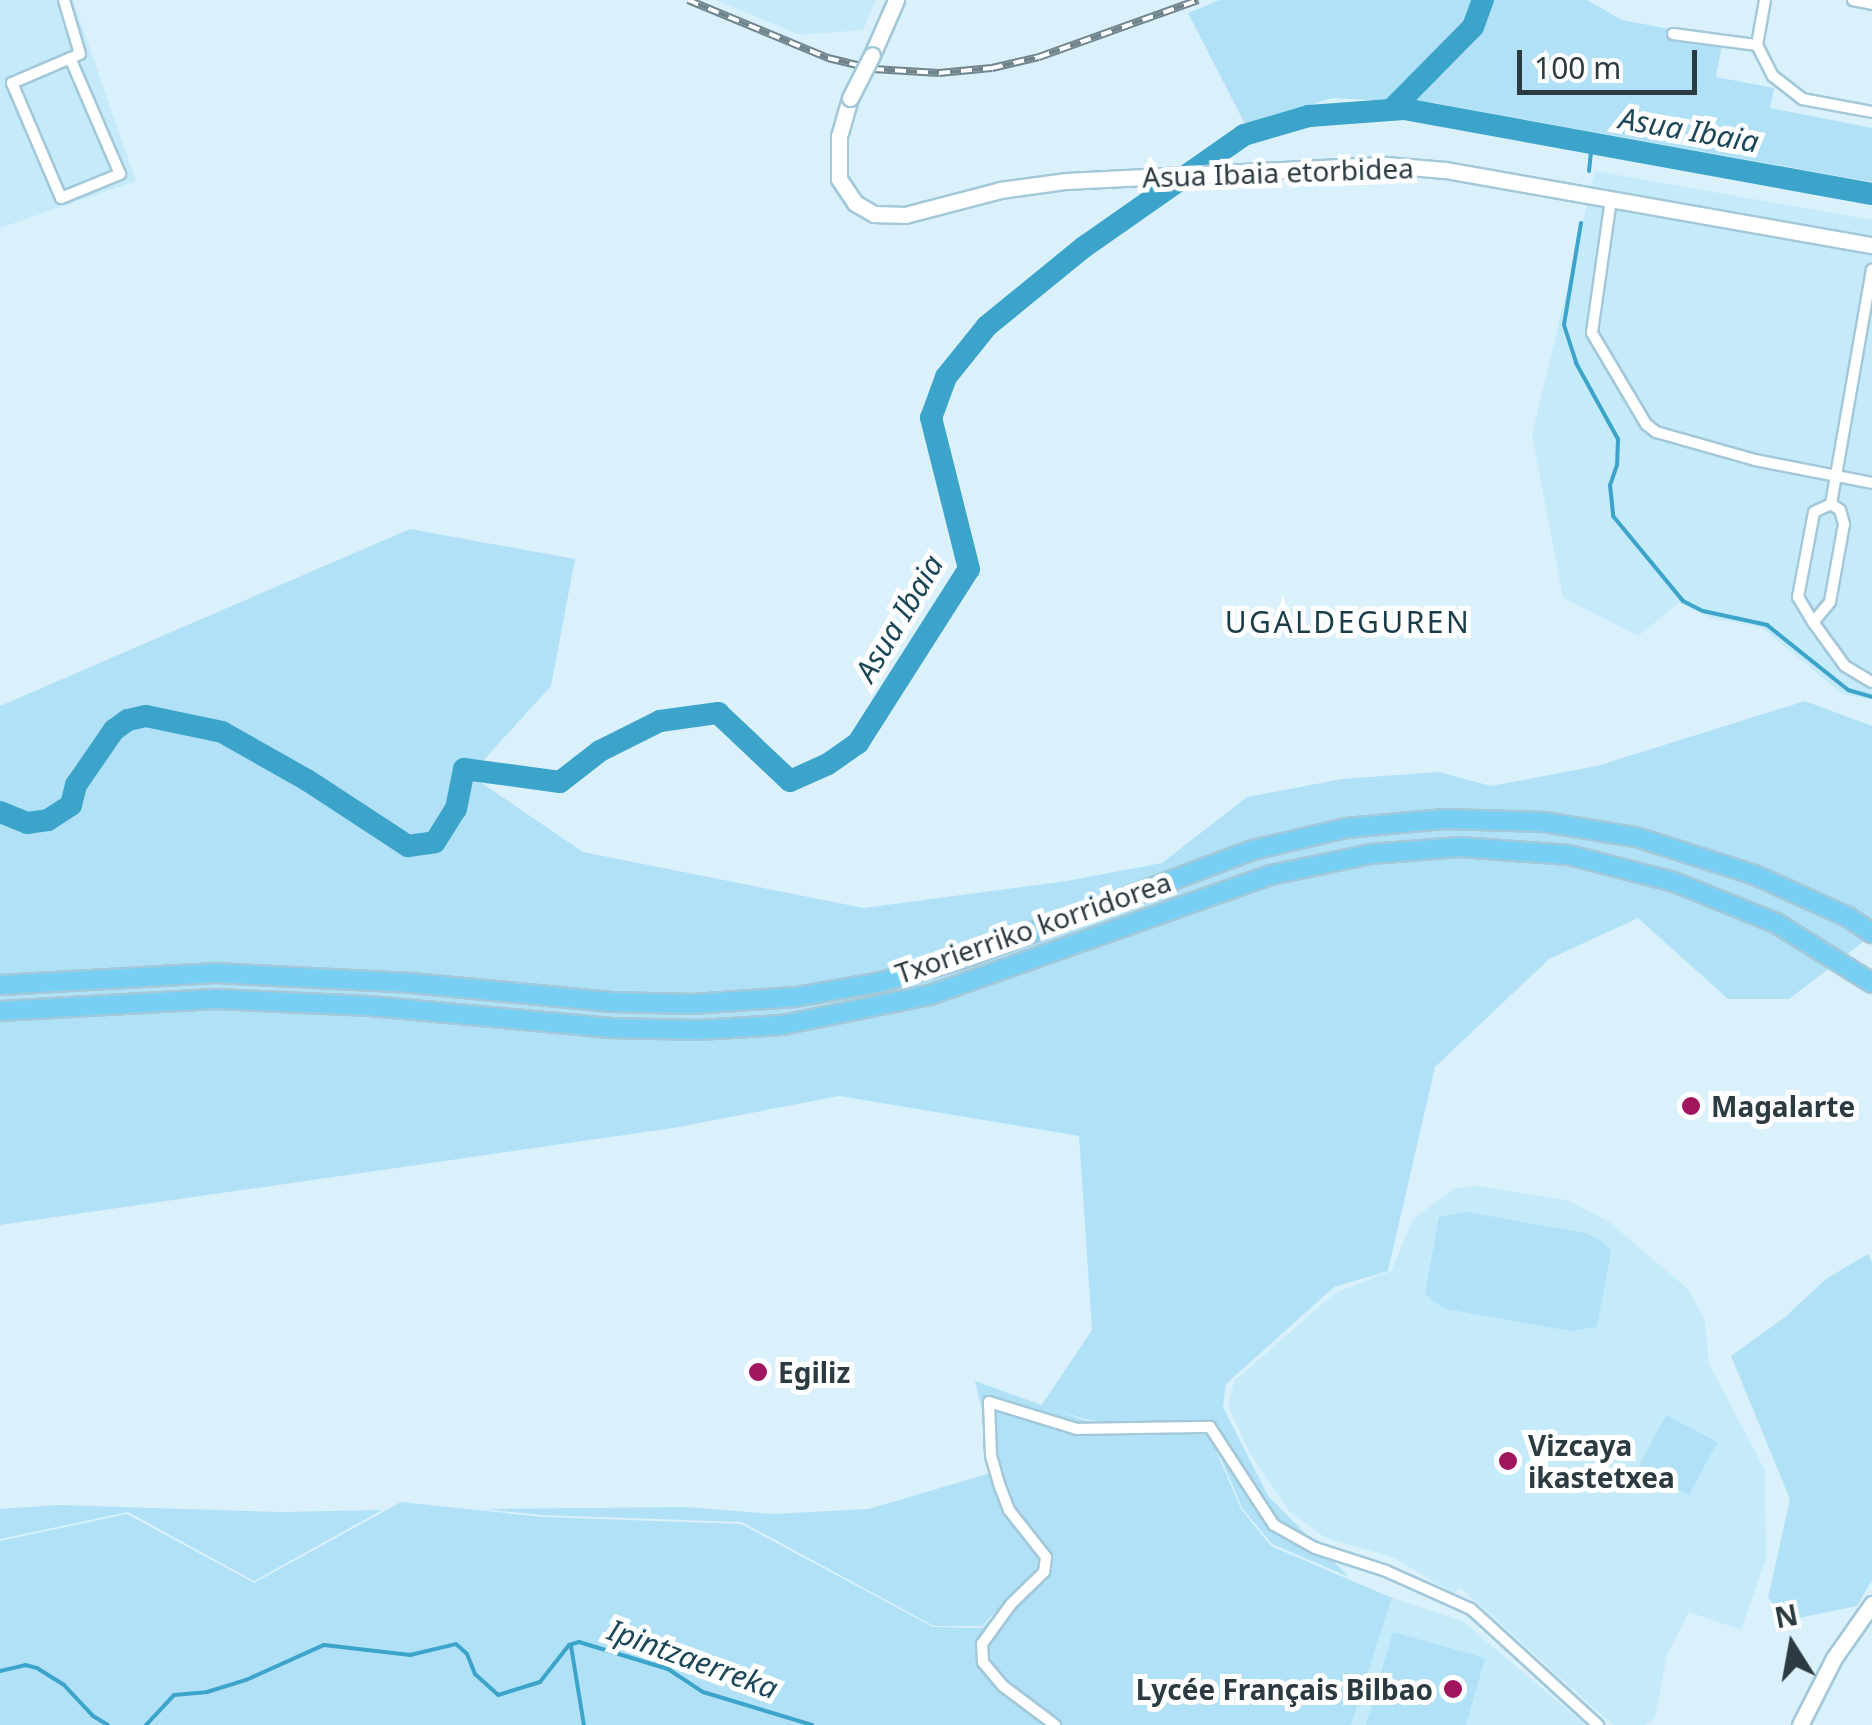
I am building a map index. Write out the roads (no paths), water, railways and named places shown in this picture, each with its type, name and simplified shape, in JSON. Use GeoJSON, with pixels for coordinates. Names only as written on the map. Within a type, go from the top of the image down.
{"type":"FeatureCollection","features":[{"type":"Feature","properties":{"kind":"highway","name":"Txorierriko korridorea"},"geometry":{"type":"LineString","coordinates":[[0,985],[216,973],[395,982],[611,1002],[680,1004],[779,999],[881,982],[962,960],[1253,850],[1346,828],[1445,819],[1544,822],[1636,836],[1755,875],[1848,917],[1872,933]]}},
{"type":"Feature","properties":{"kind":"highway","name":"Txorierriko korridorea"},"geometry":{"type":"LineString","coordinates":[[0,1011],[120,1001],[233,999],[354,1004],[628,1029],[782,1025],[930,996],[1214,894],[1298,868],[1371,854],[1460,847],[1569,855],[1646,873],[1776,923],[1872,983]]}},
{"type":"Feature","properties":{"kind":"street"},"geometry":{"type":"LineString","coordinates":[[64,0],[80,54],[70,58],[12,82],[61,198],[120,174],[70,58]]}},
{"type":"Feature","properties":{"kind":"street","name":"Asua Ibaia etorbidea"},"geometry":{"type":"LineString","coordinates":[[896,0],[850,98],[839,136],[840,179],[855,203],[874,214],[905,214],[1034,184],[1419,166],[1872,244]]}},
{"type":"Feature","properties":{"kind":"street"},"geometry":{"type":"LineString","coordinates":[[1764,0],[1758,45],[1767,68],[1791,93],[1802,99],[1872,112]]}},
{"type":"Feature","properties":{"kind":"street"},"geometry":{"type":"LineString","coordinates":[[1853,0],[1872,4]]}},
{"type":"Feature","properties":{"kind":"street"},"geometry":{"type":"LineString","coordinates":[[1673,34],[1758,45]]}},
{"type":"Feature","properties":{"kind":"street"},"geometry":{"type":"LineString","coordinates":[[1611,198],[1592,332],[1646,424],[1656,432],[1755,460],[1872,484]]}},
{"type":"Feature","properties":{"kind":"street"},"geometry":{"type":"LineString","coordinates":[[1831,504],[1872,270]]}},
{"type":"Feature","properties":{"kind":"street"},"geometry":{"type":"LineString","coordinates":[[1831,504],[1814,512],[1798,597],[1845,666],[1872,682]]}},
{"type":"Feature","properties":{"kind":"street"},"geometry":{"type":"LineString","coordinates":[[1813,622],[1830,602],[1844,524],[1840,510],[1831,504]]}},
{"type":"Feature","properties":{"kind":"street"},"geometry":{"type":"LineString","coordinates":[[1056,1725],[1003,1686],[983,1662],[982,1644],[1011,1604],[1044,1572],[1046,1557],[1009,1510],[990,1455],[989,1402],[1077,1429],[1210,1427],[1217,1432],[1256,1505],[1274,1525],[1315,1548],[1386,1572],[1471,1609],[1598,1725]]}},
{"type":"Feature","properties":{"kind":"street"},"geometry":{"type":"LineString","coordinates":[[1800,1725],[1819,1686],[1872,1604]]}},
{"type":"Feature","properties":{"kind":"waterway"},"geometry":{"type":"LineString","coordinates":[[1392,109],[1473,27],[1483,0]]}},
{"type":"Feature","properties":{"kind":"waterway","name":"Asua Ibaia"},"geometry":{"type":"LineString","coordinates":[[0,812],[27,823],[48,820],[71,805],[76,785],[114,730],[128,720],[146,716],[222,732],[307,780],[408,846],[435,842],[456,809],[464,769],[560,782],[600,751],[660,721],[718,713],[790,781],[828,764],[858,743],[969,569],[931,418],[946,377],[987,326],[1084,247],[1244,135],[1309,116],[1404,109],[1872,194]]}},
{"type":"Feature","properties":{"kind":"waterway"},"geometry":{"type":"LineString","coordinates":[[1589,171],[1592,143]]}},
{"type":"Feature","properties":{"kind":"waterway"},"geometry":{"type":"LineString","coordinates":[[1581,223],[1564,325],[1576,363],[1618,439],[1617,465],[1610,485],[1613,516],[1683,601],[1703,611],[1767,625],[1848,690],[1872,697]]}},
{"type":"Feature","properties":{"kind":"waterway","name":"Ipintzaerreka"},"geometry":{"type":"LineString","coordinates":[[146,1725],[174,1695],[207,1692],[246,1680],[324,1645],[410,1655],[456,1644],[467,1654],[475,1674],[498,1695],[540,1682],[569,1645],[579,1642],[668,1669],[703,1692],[812,1725]]}},
{"type":"Feature","properties":{"kind":"waterway"},"geometry":{"type":"LineString","coordinates":[[571,1646],[584,1725]]}},
{"type":"Feature","properties":{"kind":"waterway","name":"Ipintzaerreka"},"geometry":{"type":"LineString","coordinates":[[0,1671],[25,1665],[37,1668],[64,1685],[93,1716],[108,1725]]}},
{"type":"Feature","properties":{"kind":"railway"},"geometry":{"type":"LineString","coordinates":[[688,0],[828,58],[873,69],[939,73],[992,68],[1039,57],[1198,0]]}},
{"type":"Feature","properties":{"kind":"place","name":"Magalarte"},"geometry":{"type":"Point","coordinates":[1691,1106]}},
{"type":"Feature","properties":{"kind":"place","name":"Egiliz"},"geometry":{"type":"Point","coordinates":[758,1372]}},
{"type":"Feature","properties":{"kind":"place","name":"Vizcaya ikastetxea"},"geometry":{"type":"Point","coordinates":[1508,1461]}},
{"type":"Feature","properties":{"kind":"place","name":"Lycée Français Bilbao"},"geometry":{"type":"Point","coordinates":[1453,1689]}},
{"type":"Feature","properties":{"kind":"district","name":"UGALDEGUREN"},"geometry":{"type":"Point","coordinates":[1348,622]}}]}
